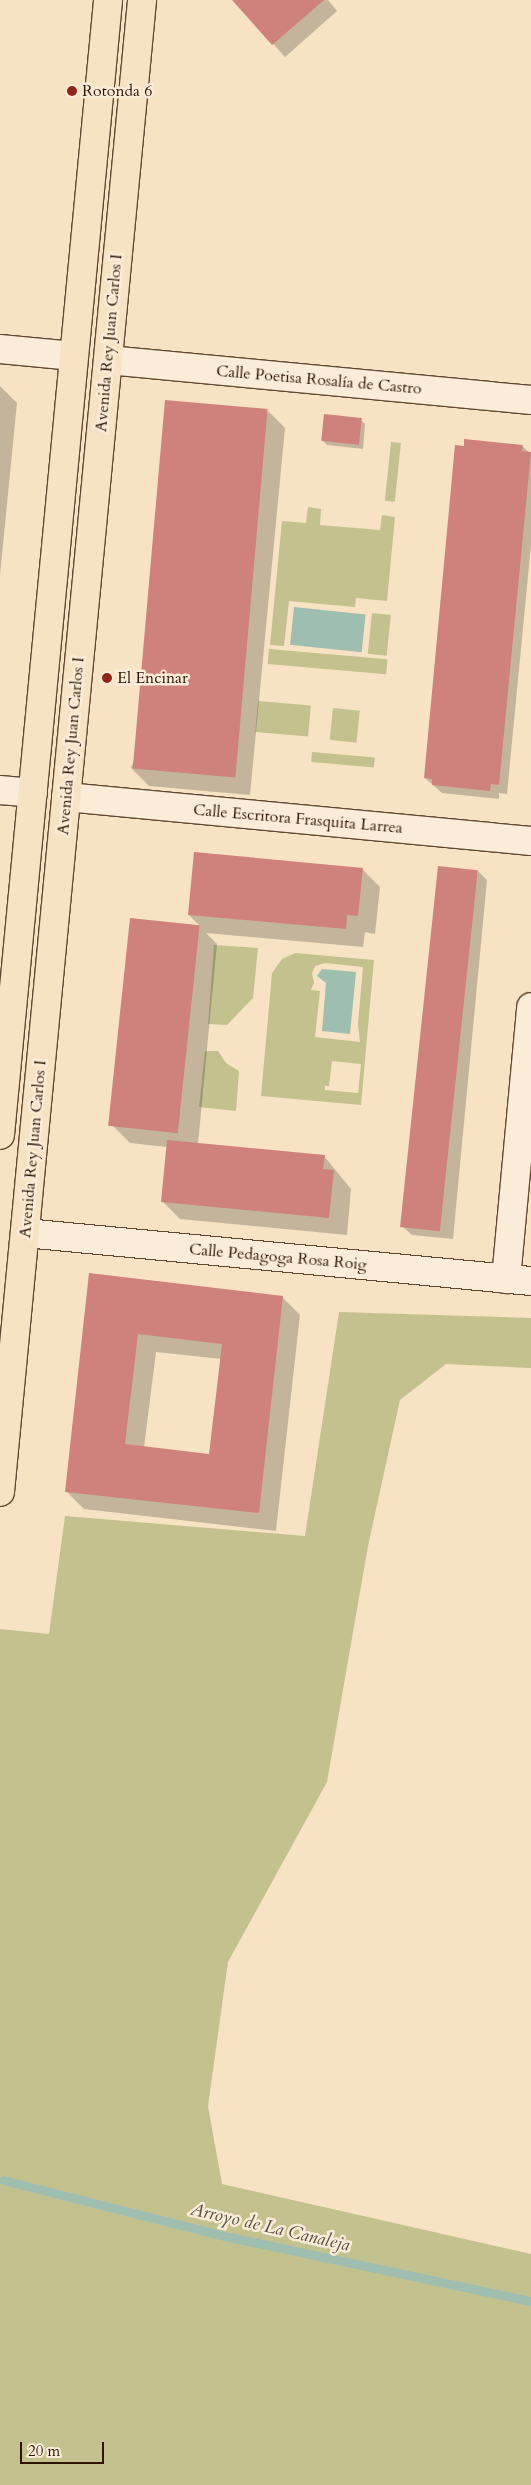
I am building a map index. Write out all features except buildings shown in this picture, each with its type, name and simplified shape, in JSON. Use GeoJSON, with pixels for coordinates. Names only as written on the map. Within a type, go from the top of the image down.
{"type":"FeatureCollection","features":[{"type":"Feature","properties":{"kind":"main road","name":"Avenida Rey Juan Carlos I"},"geometry":{"type":"LineString","coordinates":[[0,1135],[108,0]]}},
{"type":"Feature","properties":{"kind":"main road","name":"Avenida Rey Juan Carlos I"},"geometry":{"type":"LineString","coordinates":[[0,1492],[142,0]]}},
{"type":"Feature","properties":{"kind":"street"},"geometry":{"type":"LineString","coordinates":[[0,349],[74,356]]}},
{"type":"Feature","properties":{"kind":"street","name":"Calle Poetisa Rosalía de Castro"},"geometry":{"type":"LineString","coordinates":[[108,360],[531,400]]}},
{"type":"Feature","properties":{"kind":"street"},"geometry":{"type":"LineString","coordinates":[[0,790],[32,793]]}},
{"type":"Feature","properties":{"kind":"street","name":"Calle Escritora Frasquita Larrea"},"geometry":{"type":"LineString","coordinates":[[66,797],[531,841]]}},
{"type":"Feature","properties":{"kind":"street"},"geometry":{"type":"LineString","coordinates":[[518,1280],[531,1007]]}},
{"type":"Feature","properties":{"kind":"street","name":"Calle Pedagoga Rosa Roig"},"geometry":{"type":"LineString","coordinates":[[25,1234],[518,1280]]}},
{"type":"Feature","properties":{"kind":"shaded area"},"geometry":{"type":"Polygon","coordinates":[[[391,442],[401,443],[395,502],[385,501],[391,442]]]}},
{"type":"Feature","properties":{"kind":"shaded area"},"geometry":{"type":"Polygon","coordinates":[[[308,507],[321,509],[320,525],[380,530],[382,515],[395,517],[387,601],[356,598],[355,607],[289,601],[284,646],[270,645],[282,521],[306,523],[308,507]]]}},
{"type":"Feature","properties":{"kind":"shaded area"},"geometry":{"type":"Polygon","coordinates":[[[294,607],[366,615],[362,652],[290,645],[294,607]]]}},
{"type":"Feature","properties":{"kind":"shaded area"},"geometry":{"type":"Polygon","coordinates":[[[372,613],[391,615],[387,656],[368,654],[372,613]]]}},
{"type":"Feature","properties":{"kind":"shaded area"},"geometry":{"type":"Polygon","coordinates":[[[269,649],[388,659],[386,674],[268,664],[269,649]]]}},
{"type":"Feature","properties":{"kind":"shaded area"},"geometry":{"type":"Polygon","coordinates":[[[258,701],[311,706],[308,737],[255,732],[258,701]]]}},
{"type":"Feature","properties":{"kind":"shaded area"},"geometry":{"type":"Polygon","coordinates":[[[333,708],[360,711],[357,743],[330,740],[333,708]]]}},
{"type":"Feature","properties":{"kind":"shaded area"},"geometry":{"type":"Polygon","coordinates":[[[312,752],[375,757],[374,767],[311,762],[312,752]]]}},
{"type":"Feature","properties":{"kind":"shaded area"},"geometry":{"type":"Polygon","coordinates":[[[214,945],[258,948],[253,998],[227,1025],[208,1024],[214,945]]]}},
{"type":"Feature","properties":{"kind":"shaded area"},"geometry":{"type":"Polygon","coordinates":[[[295,953],[374,960],[361,1105],[261,1096],[272,973],[282,959],[295,953]],[[325,963],[315,966],[312,973],[314,983],[311,990],[320,991],[315,1037],[360,1042],[358,1024],[363,967],[325,963]],[[332,1061],[329,1086],[325,1086],[325,1090],[358,1093],[361,1064],[332,1061]]]}},
{"type":"Feature","properties":{"kind":"shaded area"},"geometry":{"type":"Polygon","coordinates":[[[322,969],[356,972],[350,1034],[322,1031],[326,983],[317,976],[322,969]]]}},
{"type":"Feature","properties":{"kind":"shaded area"},"geometry":{"type":"Polygon","coordinates":[[[205,1051],[218,1051],[226,1063],[239,1071],[236,1111],[199,1107],[205,1051]]]}},
{"type":"Feature","properties":{"kind":"shaded area"},"geometry":{"type":"Polygon","coordinates":[[[339,1312],[531,1318],[531,1368],[446,1364],[400,1400],[368,1546],[327,1782],[228,1962],[208,2106],[222,2184],[531,2254],[531,2485],[0,2485],[0,1629],[49,1634],[65,1516],[305,1536],[339,1312]]]}},
{"type":"Feature","properties":{"kind":"waterway","name":"Arroyo de La Canaleja"},"geometry":{"type":"LineString","coordinates":[[3,2180],[229,2237],[531,2301]]}},
{"type":"Feature","properties":{"kind":"place","name":"Rotonda 6"},"geometry":{"type":"Point","coordinates":[72,91]}},
{"type":"Feature","properties":{"kind":"place","name":"El Encinar"},"geometry":{"type":"Point","coordinates":[107,678]}}]}
